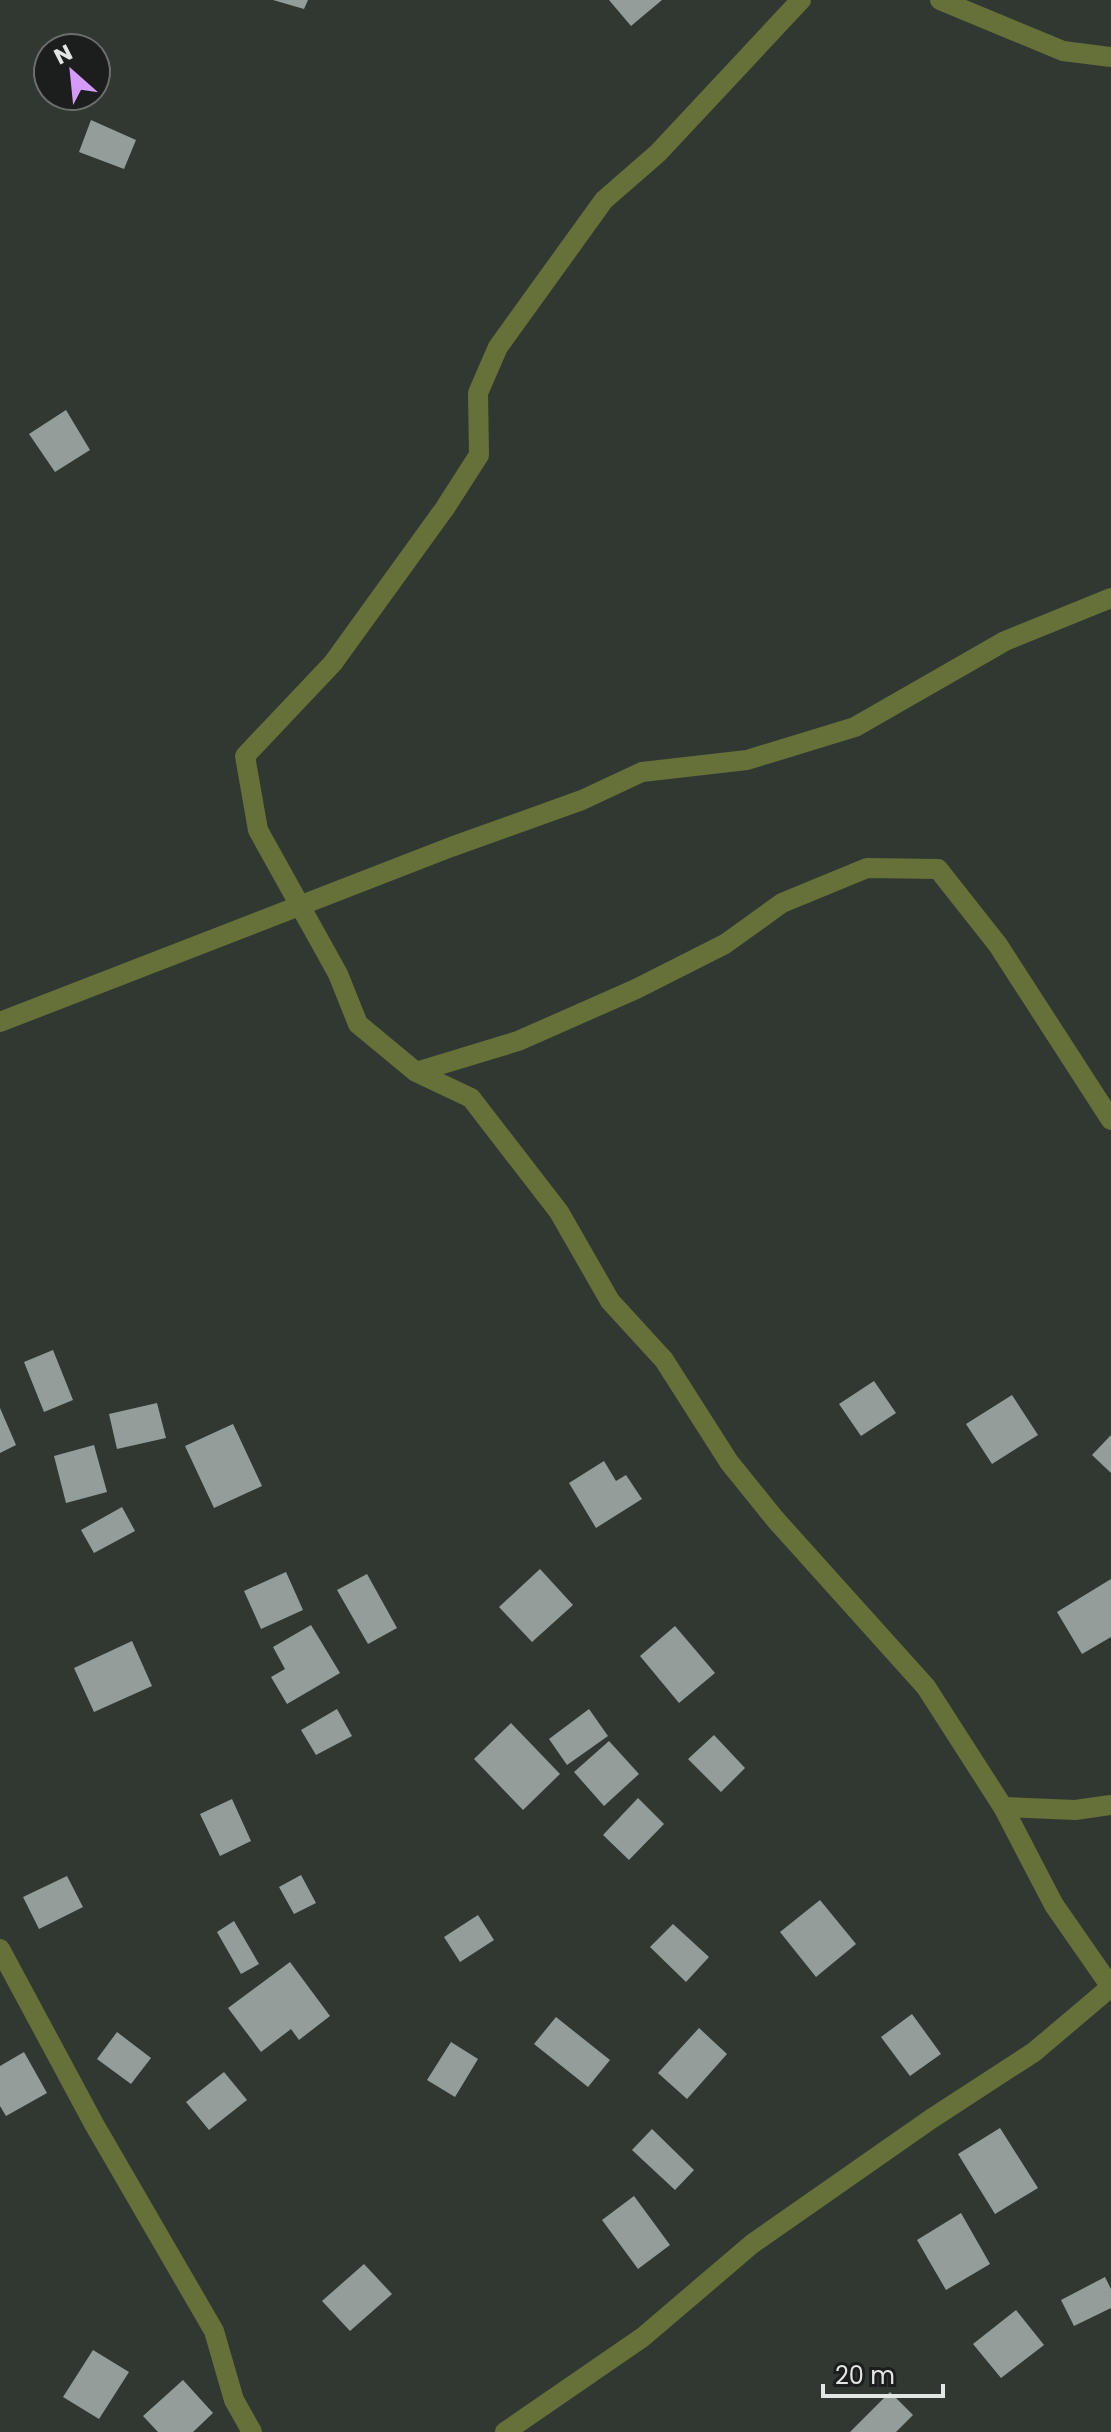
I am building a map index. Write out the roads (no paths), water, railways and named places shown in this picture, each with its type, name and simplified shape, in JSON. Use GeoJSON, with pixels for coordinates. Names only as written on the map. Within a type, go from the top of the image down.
{"type":"FeatureCollection","features":[{"type":"Feature","properties":{"kind":"street"},"geometry":{"type":"LineString","coordinates":[[505,2432],[643,2337],[752,2244],[931,2119],[1034,2052],[1111,1987],[1054,1905],[1003,1807],[926,1687],[775,1519],[729,1462],[664,1360],[610,1301],[559,1212],[471,1098],[416,1072],[358,1024],[338,974],[258,830],[245,756],[333,663],[445,508],[479,455],[478,393],[498,347],[604,200],[658,153],[801,0]]}},
{"type":"Feature","properties":{"kind":"street"},"geometry":{"type":"LineString","coordinates":[[940,0],[1063,51],[1111,57]]}},
{"type":"Feature","properties":{"kind":"street"},"geometry":{"type":"LineString","coordinates":[[0,1022],[539,817],[642,772],[747,760],[855,727],[1005,641],[1111,598]]}},
{"type":"Feature","properties":{"kind":"street"},"geometry":{"type":"LineString","coordinates":[[416,1072],[518,1041],[636,989],[725,944],[782,903],[867,868],[938,869],[998,945],[1111,1120]]}},
{"type":"Feature","properties":{"kind":"street"},"geometry":{"type":"LineString","coordinates":[[1003,1807],[1075,1810],[1111,1805]]}},
{"type":"Feature","properties":{"kind":"street"},"geometry":{"type":"LineString","coordinates":[[0,1949],[161,2243],[214,2331],[234,2400],[252,2432]]}}]}
